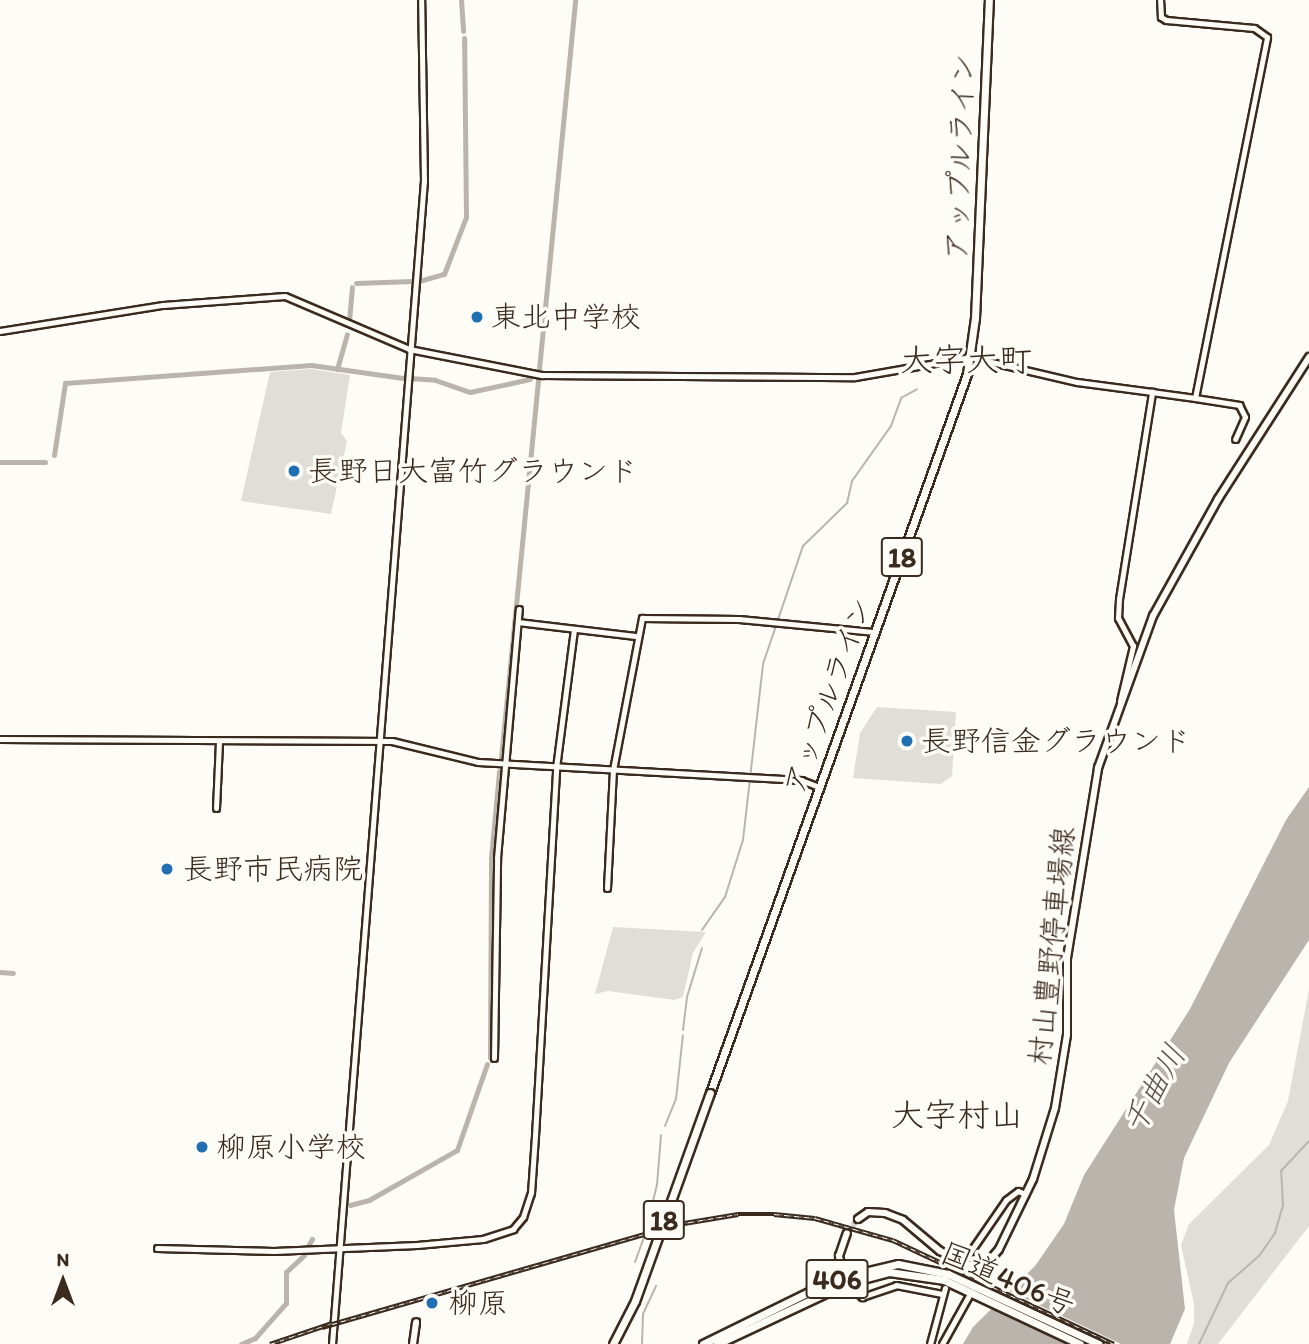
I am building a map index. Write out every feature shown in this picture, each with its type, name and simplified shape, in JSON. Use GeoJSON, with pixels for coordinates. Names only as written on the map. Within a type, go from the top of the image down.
{"type":"FeatureCollection","features":[{"type":"Feature","properties":{"kind":"highway","name":"アップルライン"},"geometry":{"type":"LineString","coordinates":[[613,1344],[635,1301],[875,632],[970,357],[989,0]]}},
{"type":"Feature","properties":{"kind":"highway","name":"国道406号"},"geometry":{"type":"LineString","coordinates":[[703,1344],[845,1280],[878,1274],[908,1273],[944,1280],[976,1291],[1099,1344]]}},
{"type":"Feature","properties":{"kind":"highway","name":"国道406号"},"geometry":{"type":"LineString","coordinates":[[717,1344],[845,1280]]}},
{"type":"Feature","properties":{"kind":"highway","name":"国道406号"},"geometry":{"type":"LineString","coordinates":[[976,1291],[1080,1344]]}},
{"type":"Feature","properties":{"kind":"main road","name":"村山豊野停車場線"},"geometry":{"type":"LineString","coordinates":[[858,1219],[868,1212],[886,1213],[902,1220],[954,1259],[978,1265],[999,1249],[1025,1194],[1055,1108],[1067,1035],[1068,958],[1093,785],[1153,616],[1164,603],[1185,556],[1309,357]]}},
{"type":"Feature","properties":{"kind":"main road"},"geometry":{"type":"LineString","coordinates":[[845,1280],[839,1256],[847,1233]]}},
{"type":"Feature","properties":{"kind":"main road"},"geometry":{"type":"LineString","coordinates":[[413,1344],[416,1322]]}},
{"type":"Feature","properties":{"kind":"street"},"geometry":{"type":"LineString","coordinates":[[332,1344],[377,740],[426,155],[421,0]]}},
{"type":"Feature","properties":{"kind":"street"},"geometry":{"type":"LineString","coordinates":[[1160,0],[1161,17],[1166,20],[1254,28],[1267,37],[1195,398]]}},
{"type":"Feature","properties":{"kind":"street"},"geometry":{"type":"LineString","coordinates":[[0,331],[163,305],[285,296],[408,349],[542,375],[855,377],[970,357],[1077,382],[1239,405],[1245,418],[1235,439]]}},
{"type":"Feature","properties":{"kind":"street"},"geometry":{"type":"LineString","coordinates":[[1121,707],[1133,646],[1118,618],[1119,598],[1152,392]]}},
{"type":"Feature","properties":{"kind":"street"},"geometry":{"type":"LineString","coordinates":[[494,1058],[497,858],[519,609]]}},
{"type":"Feature","properties":{"kind":"street"},"geometry":{"type":"LineString","coordinates":[[607,888],[613,770],[635,636],[642,618],[650,615],[875,632]]}},
{"type":"Feature","properties":{"kind":"street"},"geometry":{"type":"LineString","coordinates":[[518,622],[635,636]]}},
{"type":"Feature","properties":{"kind":"street"},"geometry":{"type":"LineString","coordinates":[[157,1248],[338,1249],[482,1239],[513,1229],[526,1212],[535,1136],[556,768],[574,629]]}},
{"type":"Feature","properties":{"kind":"street"},"geometry":{"type":"LineString","coordinates":[[0,739],[377,740],[505,764],[800,780],[819,787]]}},
{"type":"Feature","properties":{"kind":"street"},"geometry":{"type":"LineString","coordinates":[[216,808],[219,741]]}},
{"type":"Feature","properties":{"kind":"street"},"geometry":{"type":"LineString","coordinates":[[966,1258],[1006,1200],[1018,1192],[1025,1194]]}},
{"type":"Feature","properties":{"kind":"street"},"geometry":{"type":"LineString","coordinates":[[845,1280],[862,1297],[887,1285],[925,1286],[944,1291],[930,1344]]}},
{"type":"Feature","properties":{"kind":"street"},"geometry":{"type":"LineString","coordinates":[[943,1344],[976,1291]]}},
{"type":"Feature","properties":{"kind":"shaded area","name":"長野日大富竹グラウンド"},"geometry":{"type":"Polygon","coordinates":[[[311,369],[350,375],[341,433],[347,441],[331,514],[241,501],[270,372],[311,369]]]}},
{"type":"Feature","properties":{"kind":"shaded area","name":"長野信金グラウンド"},"geometry":{"type":"Polygon","coordinates":[[[877,707],[956,712],[952,776],[941,784],[853,778],[860,733],[877,707]]]}},
{"type":"Feature","properties":{"kind":"shaded area"},"geometry":{"type":"Polygon","coordinates":[[[613,927],[706,932],[693,953],[683,997],[674,1000],[608,991],[595,994],[613,927]]]}},
{"type":"Feature","properties":{"kind":"shaded area"},"geometry":{"type":"Polygon","coordinates":[[[1309,989],[1309,1226],[1218,1344],[1187,1344],[1194,1323],[1194,1304],[1181,1245],[1189,1224],[1269,1145],[1288,1101],[1309,989]]]}},
{"type":"Feature","properties":{"kind":"water","name":"千曲川"},"geometry":{"type":"Polygon","coordinates":[[[1309,787],[1309,940],[1229,1063],[1184,1158],[1174,1210],[1185,1309],[1170,1344],[963,1344],[973,1327],[1035,1266],[1064,1224],[1084,1175],[1190,1009],[1286,820],[1309,787]]]}},
{"type":"Feature","properties":{"kind":"pier"},"geometry":{"type":"Polygon","coordinates":[[[1005,1289],[1121,1344],[1068,1344],[988,1306],[1005,1289]]]}},
{"type":"Feature","properties":{"kind":"waterway"},"geometry":{"type":"LineString","coordinates":[[461,0],[463,31]]}},
{"type":"Feature","properties":{"kind":"waterway"},"geometry":{"type":"LineString","coordinates":[[539,369],[575,0]]}},
{"type":"Feature","properties":{"kind":"waterway"},"geometry":{"type":"LineString","coordinates":[[419,281],[444,274],[466,217],[464,38]]}},
{"type":"Feature","properties":{"kind":"waterway"},"geometry":{"type":"LineString","coordinates":[[356,283],[412,281]]}},
{"type":"Feature","properties":{"kind":"waterway"},"geometry":{"type":"LineString","coordinates":[[349,321],[352,287]]}},
{"type":"Feature","properties":{"kind":"waterway"},"geometry":{"type":"LineString","coordinates":[[337,369],[347,334]]}},
{"type":"Feature","properties":{"kind":"waterway"},"geometry":{"type":"LineString","coordinates":[[54,455],[65,383],[311,365],[403,378]]}},
{"type":"Feature","properties":{"kind":"waterway"},"geometry":{"type":"LineString","coordinates":[[409,378],[435,380],[470,392],[530,379]]}},
{"type":"Feature","properties":{"kind":"waterway"},"geometry":{"type":"LineString","coordinates":[[501,758],[538,378]]}},
{"type":"Feature","properties":{"kind":"waterway"},"geometry":{"type":"LineString","coordinates":[[702,930],[725,897],[743,840],[763,664],[803,546],[847,503],[852,481],[891,426],[901,398],[917,389]]}},
{"type":"Feature","properties":{"kind":"waterway"},"geometry":{"type":"LineString","coordinates":[[0,462],[45,462]]}},
{"type":"Feature","properties":{"kind":"waterway"},"geometry":{"type":"LineString","coordinates":[[490,1058],[491,858],[499,771]]}},
{"type":"Feature","properties":{"kind":"waterway"},"geometry":{"type":"LineString","coordinates":[[683,1030],[687,997],[702,948]]}},
{"type":"Feature","properties":{"kind":"waterway"},"geometry":{"type":"LineString","coordinates":[[0,972],[13,973]]}},
{"type":"Feature","properties":{"kind":"waterway"},"geometry":{"type":"LineString","coordinates":[[665,1126],[676,1099],[683,1035]]}},
{"type":"Feature","properties":{"kind":"waterway"},"geometry":{"type":"LineString","coordinates":[[350,1205],[369,1200],[457,1150],[487,1064]]}},
{"type":"Feature","properties":{"kind":"waterway"},"geometry":{"type":"LineString","coordinates":[[646,1229],[657,1185],[661,1135]]}},
{"type":"Feature","properties":{"kind":"waterway"},"geometry":{"type":"LineString","coordinates":[[1199,1344],[1228,1283],[1259,1256],[1275,1233],[1283,1205],[1281,1171],[1309,1141]]}},
{"type":"Feature","properties":{"kind":"waterway"},"geometry":{"type":"LineString","coordinates":[[635,1262],[644,1237]]}},
{"type":"Feature","properties":{"kind":"waterway"},"geometry":{"type":"LineString","coordinates":[[309,1244],[312,1239]]}},
{"type":"Feature","properties":{"kind":"waterway"},"geometry":{"type":"LineString","coordinates":[[241,1344],[255,1338],[286,1303],[286,1272],[304,1255]]}},
{"type":"Feature","properties":{"kind":"waterway"},"geometry":{"type":"LineString","coordinates":[[642,1344],[643,1314],[656,1286]]}},
{"type":"Feature","properties":{"kind":"tunnel"},"geometry":{"type":"LineString","coordinates":[[847,1233],[858,1219]]}},
{"type":"Feature","properties":{"kind":"tunnel"},"geometry":{"type":"LineString","coordinates":[[952,1279],[964,1261]]}},
{"type":"Feature","properties":{"kind":"railway"},"geometry":{"type":"LineString","coordinates":[[322,1327],[678,1224],[738,1214],[774,1214],[815,1218],[893,1240],[1114,1344]]}},
{"type":"Feature","properties":{"kind":"railway"},"geometry":{"type":"LineString","coordinates":[[270,1344],[332,1323]]}},
{"type":"Feature","properties":{"kind":"place","name":"東北中学校"},"geometry":{"type":"Point","coordinates":[477,317]}},
{"type":"Feature","properties":{"kind":"place","name":"長野日大富竹グラウンド"},"geometry":{"type":"Point","coordinates":[294,471]}},
{"type":"Feature","properties":{"kind":"place","name":"長野信金グラウンド"},"geometry":{"type":"Point","coordinates":[907,741]}},
{"type":"Feature","properties":{"kind":"place","name":"長野市民病院"},"geometry":{"type":"Point","coordinates":[167,869]}},
{"type":"Feature","properties":{"kind":"place","name":"柳原小学校"},"geometry":{"type":"Point","coordinates":[202,1147]}},
{"type":"Feature","properties":{"kind":"place","name":"柳原"},"geometry":{"type":"Point","coordinates":[432,1303]}},
{"type":"Feature","properties":{"kind":"district","name":"大字大町"},"geometry":{"type":"Point","coordinates":[966,360]}},
{"type":"Feature","properties":{"kind":"district","name":"大字村山"},"geometry":{"type":"Point","coordinates":[957,1115]}}]}
